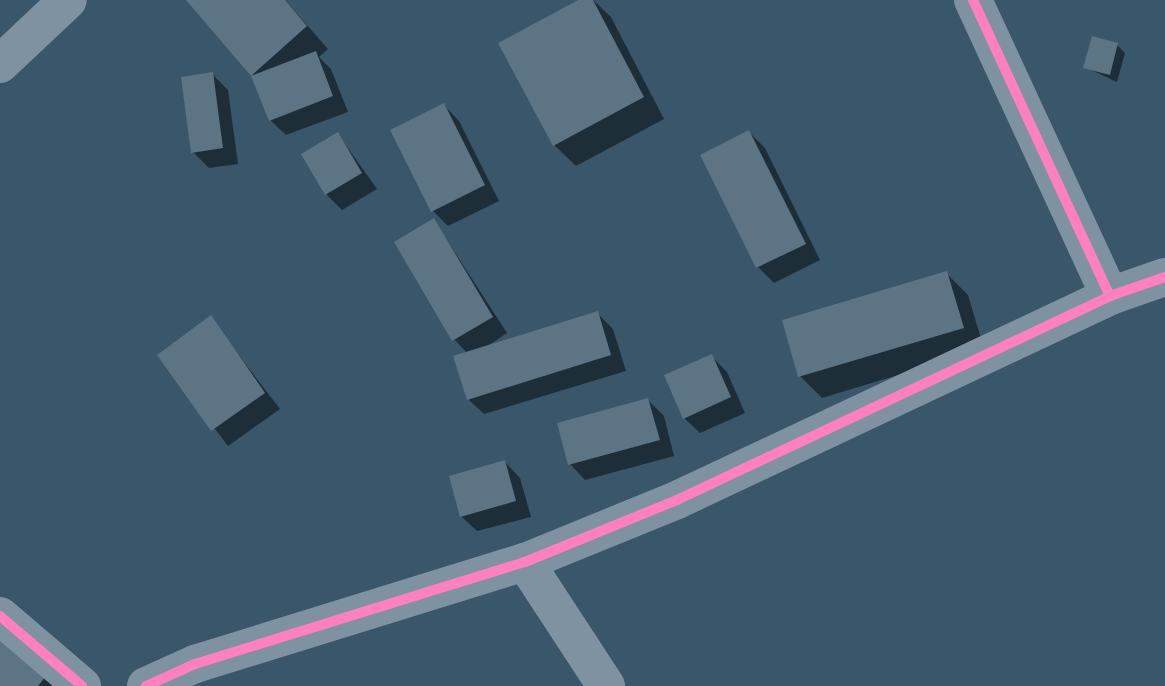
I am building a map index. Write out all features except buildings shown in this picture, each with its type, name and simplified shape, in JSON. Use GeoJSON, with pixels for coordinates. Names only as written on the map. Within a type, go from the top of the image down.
{"type":"FeatureCollection","features":[{"type":"Feature","properties":{"kind":"street"},"geometry":{"type":"LineString","coordinates":[[2,54],[68,0]]}},
{"type":"Feature","properties":{"kind":"street"},"geometry":{"type":"LineString","coordinates":[[973,0],[1110,296]]}},
{"type":"Feature","properties":{"kind":"street"},"geometry":{"type":"LineString","coordinates":[[146,686],[195,664],[525,562],[677,500],[1110,296],[1165,277]]}},
{"type":"Feature","properties":{"kind":"street"},"geometry":{"type":"LineString","coordinates":[[525,562],[606,686]]}},
{"type":"Feature","properties":{"kind":"street"},"geometry":{"type":"LineString","coordinates":[[0,616],[82,686]]}},
{"type":"Feature","properties":{"kind":"cycle path"},"geometry":{"type":"LineString","coordinates":[[973,0],[1110,296]]}},
{"type":"Feature","properties":{"kind":"cycle path"},"geometry":{"type":"LineString","coordinates":[[146,686],[195,664],[525,562],[677,500],[1110,296],[1165,277]]}},
{"type":"Feature","properties":{"kind":"cycle path"},"geometry":{"type":"LineString","coordinates":[[0,616],[82,686]]}}]}
